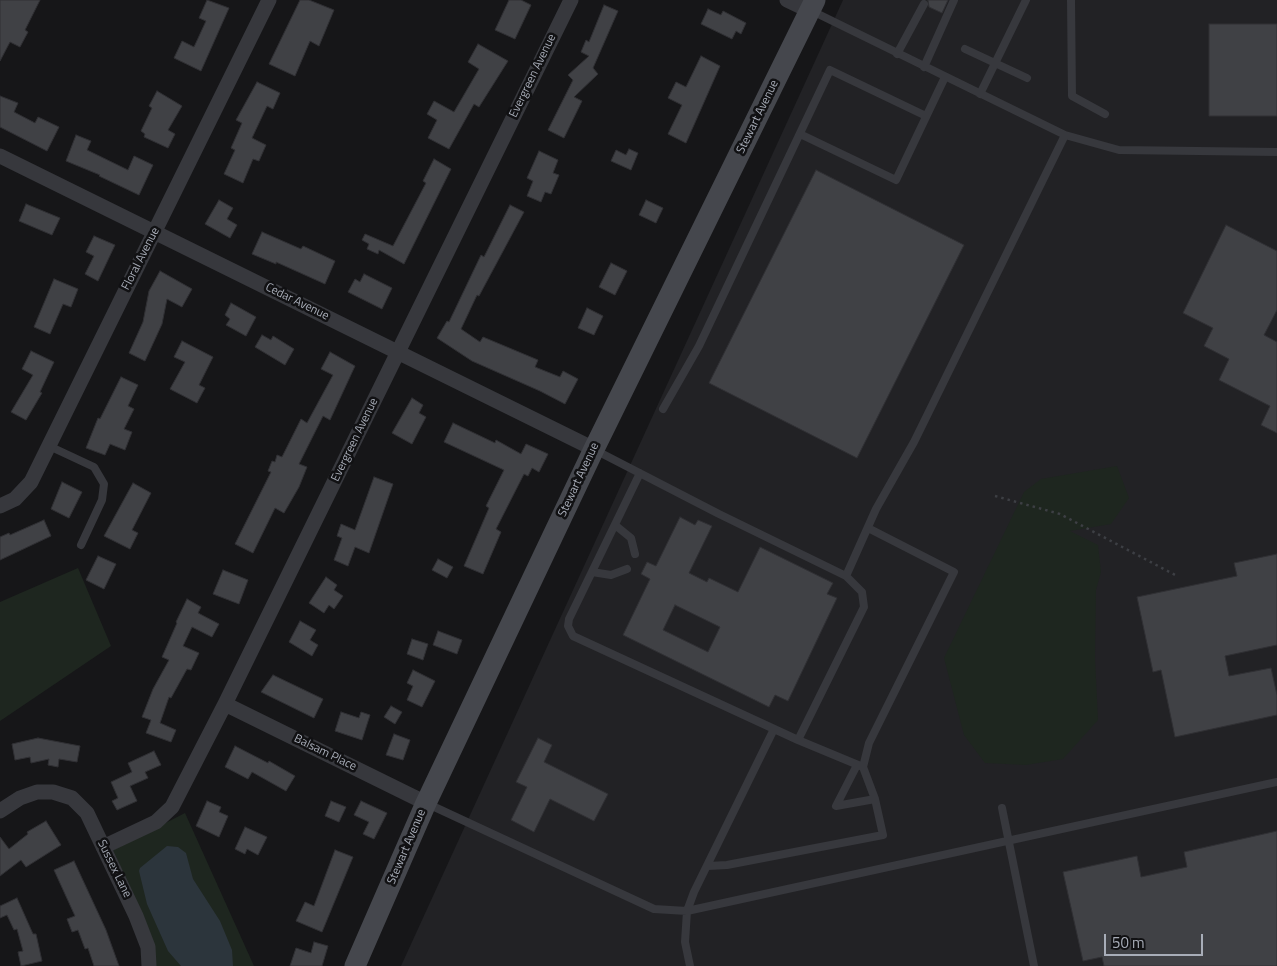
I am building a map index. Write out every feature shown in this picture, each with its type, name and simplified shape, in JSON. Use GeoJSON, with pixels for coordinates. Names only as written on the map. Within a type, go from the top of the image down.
{"type":"FeatureCollection","features":[{"type":"Feature","properties":{"kind":"main road","name":"Stewart Avenue"},"geometry":{"type":"LineString","coordinates":[[355,966],[426,803],[594,449],[813,5]]}},
{"type":"Feature","properties":{"kind":"street","name":"Floral Avenue"},"geometry":{"type":"LineString","coordinates":[[0,506],[15,499],[31,482],[269,0]]}},
{"type":"Feature","properties":{"kind":"street","name":"Evergreen Avenue"},"geometry":{"type":"LineString","coordinates":[[104,847],[156,822],[172,806],[225,704],[571,0]]}},
{"type":"Feature","properties":{"kind":"street"},"geometry":{"type":"LineString","coordinates":[[788,0],[813,5]]}},
{"type":"Feature","properties":{"kind":"street","name":"Cedar Avenue"},"geometry":{"type":"LineString","coordinates":[[0,156],[594,449]]}},
{"type":"Feature","properties":{"kind":"street","name":"Balsam Place"},"geometry":{"type":"LineString","coordinates":[[225,704],[426,803]]}},
{"type":"Feature","properties":{"kind":"street","name":"Sussex Lane"},"geometry":{"type":"LineString","coordinates":[[0,812],[20,798],[37,792],[53,792],[72,798],[87,814],[136,916],[148,947],[149,966]]}},
{"type":"Feature","properties":{"kind":"lane"},"geometry":{"type":"LineString","coordinates":[[924,67],[954,0]]}},
{"type":"Feature","properties":{"kind":"lane"},"geometry":{"type":"LineString","coordinates":[[980,94],[1026,0]]}},
{"type":"Feature","properties":{"kind":"lane"},"geometry":{"type":"LineString","coordinates":[[1071,0],[1072,96],[1105,114]]}},
{"type":"Feature","properties":{"kind":"lane"},"geometry":{"type":"LineString","coordinates":[[897,54],[924,4]]}},
{"type":"Feature","properties":{"kind":"lane"},"geometry":{"type":"LineString","coordinates":[[813,5],[897,54],[1065,135],[1119,150],[1277,152]]}},
{"type":"Feature","properties":{"kind":"lane"},"geometry":{"type":"LineString","coordinates":[[965,48],[1027,78]]}},
{"type":"Feature","properties":{"kind":"lane"},"geometry":{"type":"LineString","coordinates":[[663,410],[699,346],[830,70],[926,116]]}},
{"type":"Feature","properties":{"kind":"lane"},"geometry":{"type":"LineString","coordinates":[[800,134],[896,180],[945,77]]}},
{"type":"Feature","properties":{"kind":"lane"},"geometry":{"type":"LineString","coordinates":[[846,576],[880,502],[914,442],[1065,135]]}},
{"type":"Feature","properties":{"kind":"lane"},"geometry":{"type":"LineString","coordinates":[[49,446],[94,467],[100,474],[104,484],[102,500],[81,545]]}},
{"type":"Feature","properties":{"kind":"lane"},"geometry":{"type":"LineString","coordinates":[[594,449],[846,576],[862,592],[864,607],[798,740]]}},
{"type":"Feature","properties":{"kind":"lane"},"geometry":{"type":"LineString","coordinates":[[640,473],[568,619],[568,626],[573,636],[798,740],[860,766],[875,799],[883,835],[727,865],[708,866]]}},
{"type":"Feature","properties":{"kind":"lane"},"geometry":{"type":"LineString","coordinates":[[614,525],[631,538],[635,554]]}},
{"type":"Feature","properties":{"kind":"lane"},"geometry":{"type":"LineString","coordinates":[[868,528],[954,572],[869,743],[860,766],[836,806],[875,799]]}},
{"type":"Feature","properties":{"kind":"lane"},"geometry":{"type":"LineString","coordinates":[[592,572],[612,575],[623,573],[628,569]]}},
{"type":"Feature","properties":{"kind":"lane"},"geometry":{"type":"LineString","coordinates":[[690,966],[685,942],[687,911],[694,892],[774,729]]}},
{"type":"Feature","properties":{"kind":"lane"},"geometry":{"type":"LineString","coordinates":[[426,803],[654,909],[687,911],[1277,782]]}},
{"type":"Feature","properties":{"kind":"lane"},"geometry":{"type":"LineString","coordinates":[[1002,808],[1034,966]]}},
{"type":"Feature","properties":{"kind":"path"},"geometry":{"type":"LineString","coordinates":[[995,496],[1060,514],[1177,576]]}},
{"type":"Feature","properties":{"kind":"shaded area"},"geometry":{"type":"Polygon","coordinates":[[[843,0],[1277,0],[1277,966],[401,966],[843,0]]]}},
{"type":"Feature","properties":{"kind":"shaded area"},"geometry":{"type":"Polygon","coordinates":[[[1117,466],[1129,498],[1111,524],[1070,531],[1098,545],[1101,572],[1096,590],[1095,658],[1098,720],[1063,759],[1026,765],[985,763],[964,735],[944,658],[1024,492],[1041,479],[1117,466]]]}},
{"type":"Feature","properties":{"kind":"shaded area"},"geometry":{"type":"Polygon","coordinates":[[[78,568],[111,646],[0,721],[0,602],[78,568]]]}},
{"type":"Feature","properties":{"kind":"shaded area"},"geometry":{"type":"Polygon","coordinates":[[[185,813],[254,966],[155,966],[153,941],[113,850],[185,813]]]}},
{"type":"Feature","properties":{"kind":"shaded area"},"geometry":{"type":"Polygon","coordinates":[[[167,846],[178,847],[186,853],[193,879],[220,921],[232,950],[233,966],[181,966],[168,951],[147,904],[139,871],[140,868],[167,846]]]}},
{"type":"Feature","properties":{"kind":"building"},"geometry":{"type":"Polygon","coordinates":[[[0,0],[40,0],[25,30],[28,32],[20,47],[10,42],[0,61],[0,0]]]}},
{"type":"Feature","properties":{"kind":"building"},"geometry":{"type":"Polygon","coordinates":[[[207,0],[229,8],[201,71],[174,58],[182,41],[194,47],[206,21],[199,18],[207,0]]]}},
{"type":"Feature","properties":{"kind":"building"},"geometry":{"type":"Polygon","coordinates":[[[300,0],[309,0],[334,10],[319,46],[310,41],[295,76],[269,64],[300,0]]]}},
{"type":"Feature","properties":{"kind":"building"},"geometry":{"type":"Polygon","coordinates":[[[509,0],[521,0],[531,5],[515,39],[495,30],[509,0]]]}},
{"type":"Feature","properties":{"kind":"building"},"geometry":{"type":"Polygon","coordinates":[[[928,0],[948,0],[942,13],[929,7],[928,0]]]}},
{"type":"Feature","properties":{"kind":"building"},"geometry":{"type":"Polygon","coordinates":[[[604,5],[618,11],[593,68],[598,74],[574,97],[582,101],[564,138],[548,130],[573,80],[568,75],[589,56],[581,52],[586,40],[589,42],[604,5]]]}},
{"type":"Feature","properties":{"kind":"building"},"geometry":{"type":"Polygon","coordinates":[[[708,9],[721,15],[723,11],[746,23],[741,34],[736,31],[732,39],[701,24],[708,9]]]}},
{"type":"Feature","properties":{"kind":"building"},"geometry":{"type":"Polygon","coordinates":[[[1209,24],[1277,24],[1277,116],[1209,116],[1209,24]]]}},
{"type":"Feature","properties":{"kind":"building"},"geometry":{"type":"Polygon","coordinates":[[[478,44],[508,61],[479,107],[474,104],[449,149],[428,138],[437,120],[427,114],[434,101],[454,112],[479,69],[468,62],[478,44]]]}},
{"type":"Feature","properties":{"kind":"building"},"geometry":{"type":"Polygon","coordinates":[[[701,56],[720,66],[686,143],[668,134],[682,105],[668,98],[676,82],[686,87],[701,56]]]}},
{"type":"Feature","properties":{"kind":"building"},"geometry":{"type":"Polygon","coordinates":[[[257,82],[280,93],[273,109],[267,106],[252,138],[266,145],[259,161],[253,159],[243,183],[224,174],[235,150],[231,148],[242,123],[236,120],[257,82]]]}},
{"type":"Feature","properties":{"kind":"building"},"geometry":{"type":"Polygon","coordinates":[[[157,91],[182,106],[168,130],[175,134],[168,148],[144,137],[145,134],[141,131],[152,108],[149,106],[157,91]]]}},
{"type":"Feature","properties":{"kind":"building"},"geometry":{"type":"Polygon","coordinates":[[[0,96],[18,103],[14,112],[35,123],[38,117],[59,127],[47,151],[0,127],[0,96]]]}},
{"type":"Feature","properties":{"kind":"building"},"geometry":{"type":"Polygon","coordinates":[[[76,135],[91,141],[87,150],[128,170],[134,156],[153,165],[139,195],[100,175],[66,161],[76,135]]]}},
{"type":"Feature","properties":{"kind":"building"},"geometry":{"type":"Polygon","coordinates":[[[629,149],[638,153],[631,170],[611,161],[616,150],[626,155],[629,149]]]}},
{"type":"Feature","properties":{"kind":"building"},"geometry":{"type":"Polygon","coordinates":[[[539,151],[558,160],[553,173],[559,175],[551,194],[545,192],[541,202],[527,196],[533,181],[527,178],[539,151]]]}},
{"type":"Feature","properties":{"kind":"building"},"geometry":{"type":"Polygon","coordinates":[[[434,159],[451,169],[404,264],[379,250],[378,254],[367,249],[369,244],[362,240],[365,234],[393,246],[426,183],[423,181],[434,159]]]}},
{"type":"Feature","properties":{"kind":"building"},"geometry":{"type":"Polygon","coordinates":[[[816,170],[964,245],[857,458],[709,383],[816,170]]]}},
{"type":"Feature","properties":{"kind":"building"},"geometry":{"type":"Polygon","coordinates":[[[219,200],[233,208],[227,219],[237,225],[230,238],[205,224],[219,200]]]}},
{"type":"Feature","properties":{"kind":"building"},"geometry":{"type":"Polygon","coordinates":[[[646,200],[663,208],[656,223],[639,215],[646,200]]]}},
{"type":"Feature","properties":{"kind":"building"},"geometry":{"type":"Polygon","coordinates":[[[26,204],[60,218],[52,235],[19,221],[26,204]]]}},
{"type":"Feature","properties":{"kind":"building"},"geometry":{"type":"Polygon","coordinates":[[[510,205],[524,212],[479,296],[477,295],[461,329],[480,342],[483,337],[538,360],[535,367],[560,377],[563,371],[578,379],[565,404],[472,361],[437,338],[447,321],[449,322],[481,255],[484,257],[510,205]]]}},
{"type":"Feature","properties":{"kind":"building"},"geometry":{"type":"Polygon","coordinates":[[[1226,225],[1277,251],[1277,310],[1264,335],[1277,342],[1277,433],[1261,425],[1270,406],[1219,380],[1229,359],[1204,346],[1213,328],[1183,313],[1226,225]]]}},
{"type":"Feature","properties":{"kind":"building"},"geometry":{"type":"Polygon","coordinates":[[[262,232],[301,249],[303,246],[335,261],[325,284],[276,262],[276,264],[252,254],[262,232]]]}},
{"type":"Feature","properties":{"kind":"building"},"geometry":{"type":"Polygon","coordinates":[[[94,236],[115,245],[98,281],[85,274],[94,256],[86,252],[94,236]]]}},
{"type":"Feature","properties":{"kind":"building"},"geometry":{"type":"Polygon","coordinates":[[[611,263],[627,271],[615,295],[599,287],[611,263]]]}},
{"type":"Feature","properties":{"kind":"building"},"geometry":{"type":"Polygon","coordinates":[[[160,271],[192,289],[182,307],[167,299],[162,324],[145,361],[129,353],[143,322],[149,291],[160,271]]]}},
{"type":"Feature","properties":{"kind":"building"},"geometry":{"type":"Polygon","coordinates":[[[364,274],[392,288],[382,309],[348,292],[355,279],[360,282],[364,274]]]}},
{"type":"Feature","properties":{"kind":"building"},"geometry":{"type":"Polygon","coordinates":[[[54,279],[78,289],[71,307],[63,304],[50,334],[34,327],[54,279]]]}},
{"type":"Feature","properties":{"kind":"building"},"geometry":{"type":"Polygon","coordinates":[[[231,303],[256,317],[246,336],[226,325],[230,319],[225,315],[231,303]]]}},
{"type":"Feature","properties":{"kind":"building"},"geometry":{"type":"Polygon","coordinates":[[[587,308],[603,316],[594,335],[578,328],[587,308]]]}},
{"type":"Feature","properties":{"kind":"building"},"geometry":{"type":"Polygon","coordinates":[[[262,335],[271,340],[273,336],[294,349],[285,365],[255,347],[262,335]]]}},
{"type":"Feature","properties":{"kind":"building"},"geometry":{"type":"Polygon","coordinates":[[[182,341],[213,357],[199,385],[205,388],[197,403],[170,389],[185,362],[174,357],[182,341]]]}},
{"type":"Feature","properties":{"kind":"building"},"geometry":{"type":"Polygon","coordinates":[[[31,351],[54,362],[40,392],[42,393],[26,420],[11,412],[33,375],[22,369],[31,351]]]}},
{"type":"Feature","properties":{"kind":"building"},"geometry":{"type":"Polygon","coordinates":[[[330,352],[355,366],[330,420],[323,416],[299,464],[307,467],[299,487],[284,513],[275,508],[253,553],[235,544],[271,472],[268,471],[272,461],[275,462],[277,455],[282,457],[301,419],[307,423],[333,375],[321,369],[330,352]]]}},
{"type":"Feature","properties":{"kind":"building"},"geometry":{"type":"Polygon","coordinates":[[[121,377],[138,385],[128,406],[134,409],[124,429],[132,432],[125,450],[110,444],[105,455],[86,448],[98,418],[100,419],[121,377]]]}},
{"type":"Feature","properties":{"kind":"building"},"geometry":{"type":"Polygon","coordinates":[[[412,398],[423,405],[419,413],[426,417],[412,444],[392,433],[412,398]]]}},
{"type":"Feature","properties":{"kind":"building"},"geometry":{"type":"Polygon","coordinates":[[[453,423],[495,443],[496,440],[521,454],[526,444],[548,454],[539,472],[532,468],[528,476],[524,474],[496,529],[501,532],[483,574],[464,566],[489,508],[486,506],[504,470],[444,442],[453,423]]]}},
{"type":"Feature","properties":{"kind":"building"},"geometry":{"type":"Polygon","coordinates":[[[374,477],[393,484],[369,553],[355,547],[348,566],[334,560],[342,538],[337,536],[341,524],[355,530],[374,477]]]}},
{"type":"Feature","properties":{"kind":"building"},"geometry":{"type":"Polygon","coordinates":[[[62,482],[82,492],[69,518],[51,509],[62,482]]]}},
{"type":"Feature","properties":{"kind":"building"},"geometry":{"type":"Polygon","coordinates":[[[133,483],[151,493],[132,530],[138,533],[130,549],[104,536],[133,483]]]}},
{"type":"Feature","properties":{"kind":"building"},"geometry":{"type":"Polygon","coordinates":[[[680,517],[695,525],[698,520],[712,526],[689,573],[707,582],[709,578],[738,592],[760,547],[833,583],[827,594],[837,598],[788,701],[775,695],[769,707],[623,635],[650,579],[641,574],[647,562],[656,566],[680,517]],[[675,605],[663,630],[708,652],[720,627],[675,605]]]}},
{"type":"Feature","properties":{"kind":"building"},"geometry":{"type":"Polygon","coordinates":[[[44,520],[51,536],[0,560],[0,537],[9,533],[10,535],[44,520]]]}},
{"type":"Feature","properties":{"kind":"building"},"geometry":{"type":"Polygon","coordinates":[[[1277,554],[1277,645],[1225,656],[1229,676],[1271,668],[1277,695],[1277,715],[1175,737],[1161,670],[1153,672],[1137,597],[1237,576],[1234,563],[1277,554]]]}},
{"type":"Feature","properties":{"kind":"building"},"geometry":{"type":"Polygon","coordinates":[[[98,556],[116,564],[104,589],[86,580],[98,556]]]}},
{"type":"Feature","properties":{"kind":"building"},"geometry":{"type":"Polygon","coordinates":[[[438,559],[453,567],[447,578],[432,570],[438,559]]]}},
{"type":"Feature","properties":{"kind":"building"},"geometry":{"type":"Polygon","coordinates":[[[223,570],[248,580],[239,604],[213,594],[223,570]]]}},
{"type":"Feature","properties":{"kind":"building"},"geometry":{"type":"Polygon","coordinates":[[[326,577],[337,585],[334,590],[343,596],[334,609],[329,605],[324,613],[309,603],[326,577]]]}},
{"type":"Feature","properties":{"kind":"building"},"geometry":{"type":"Polygon","coordinates":[[[187,599],[201,607],[198,613],[219,624],[212,637],[192,627],[183,646],[199,653],[191,670],[187,669],[171,698],[169,697],[160,723],[176,730],[171,742],[146,733],[151,720],[142,717],[153,689],[169,660],[162,657],[187,599]]]}},
{"type":"Feature","properties":{"kind":"building"},"geometry":{"type":"Polygon","coordinates":[[[300,621],[316,630],[310,640],[318,645],[312,656],[289,642],[300,621]]]}},
{"type":"Feature","properties":{"kind":"building"},"geometry":{"type":"Polygon","coordinates":[[[438,631],[462,640],[457,654],[433,645],[438,631]]]}},
{"type":"Feature","properties":{"kind":"building"},"geometry":{"type":"Polygon","coordinates":[[[412,639],[428,644],[423,660],[407,654],[412,639]]]}},
{"type":"Feature","properties":{"kind":"building"},"geometry":{"type":"Polygon","coordinates":[[[413,670],[435,681],[422,707],[407,700],[413,686],[407,683],[413,670]]]}},
{"type":"Feature","properties":{"kind":"building"},"geometry":{"type":"Polygon","coordinates":[[[273,675],[323,699],[314,718],[261,692],[273,675]]]}},
{"type":"Feature","properties":{"kind":"building"},"geometry":{"type":"Polygon","coordinates":[[[391,706],[402,712],[395,724],[384,717],[391,706]]]}},
{"type":"Feature","properties":{"kind":"building"},"geometry":{"type":"Polygon","coordinates":[[[341,712],[359,718],[361,712],[370,715],[362,740],[335,731],[341,712]]]}},
{"type":"Feature","properties":{"kind":"building"},"geometry":{"type":"Polygon","coordinates":[[[394,734],[410,740],[403,760],[386,755],[394,734]]]}},
{"type":"Feature","properties":{"kind":"building"},"geometry":{"type":"Polygon","coordinates":[[[38,738],[80,746],[77,762],[59,759],[58,767],[48,765],[49,759],[31,763],[30,757],[15,760],[12,744],[38,738]]]}},
{"type":"Feature","properties":{"kind":"building"},"geometry":{"type":"Polygon","coordinates":[[[538,738],[552,745],[544,762],[608,794],[594,821],[550,799],[534,832],[511,820],[527,787],[516,782],[538,738]]]}},
{"type":"Feature","properties":{"kind":"building"},"geometry":{"type":"Polygon","coordinates":[[[235,746],[268,763],[269,761],[295,776],[286,791],[252,772],[248,779],[225,767],[235,746]]]}},
{"type":"Feature","properties":{"kind":"building"},"geometry":{"type":"Polygon","coordinates":[[[154,751],[161,765],[145,772],[148,778],[130,786],[137,801],[117,810],[112,801],[118,798],[111,782],[132,772],[128,763],[154,751]]]}},
{"type":"Feature","properties":{"kind":"building"},"geometry":{"type":"Polygon","coordinates":[[[207,801],[221,807],[219,812],[228,816],[219,837],[196,826],[207,801]]]}},
{"type":"Feature","properties":{"kind":"building"},"geometry":{"type":"Polygon","coordinates":[[[331,801],[346,807],[339,822],[325,816],[331,801]]]}},
{"type":"Feature","properties":{"kind":"building"},"geometry":{"type":"Polygon","coordinates":[[[361,801],[387,813],[374,839],[363,834],[369,822],[354,815],[361,801]]]}},
{"type":"Feature","properties":{"kind":"building"},"geometry":{"type":"Polygon","coordinates":[[[46,821],[61,845],[26,867],[21,860],[0,876],[0,837],[9,849],[28,834],[27,832],[46,821]]]}},
{"type":"Feature","properties":{"kind":"building"},"geometry":{"type":"Polygon","coordinates":[[[245,827],[267,837],[258,855],[247,849],[245,854],[235,849],[245,827]]]}},
{"type":"Feature","properties":{"kind":"building"},"geometry":{"type":"Polygon","coordinates":[[[1277,831],[1277,966],[1104,966],[1102,957],[1083,961],[1063,872],[1137,856],[1141,877],[1187,867],[1184,852],[1277,831]]]}},
{"type":"Feature","properties":{"kind":"building"},"geometry":{"type":"Polygon","coordinates":[[[335,850],[353,857],[322,932],[296,921],[305,902],[314,906],[335,850]]]}},
{"type":"Feature","properties":{"kind":"building"},"geometry":{"type":"Polygon","coordinates":[[[74,861],[106,930],[119,966],[94,966],[88,948],[85,949],[78,930],[72,932],[67,919],[75,916],[54,870],[74,861]]]}},
{"type":"Feature","properties":{"kind":"building"},"geometry":{"type":"Polygon","coordinates":[[[17,898],[33,934],[36,934],[42,961],[21,966],[18,952],[23,951],[17,929],[14,930],[7,915],[0,918],[0,906],[17,898]]]}},
{"type":"Feature","properties":{"kind":"building"},"geometry":{"type":"Polygon","coordinates":[[[314,942],[328,946],[322,966],[290,966],[296,948],[311,953],[314,942]]]}}]}
